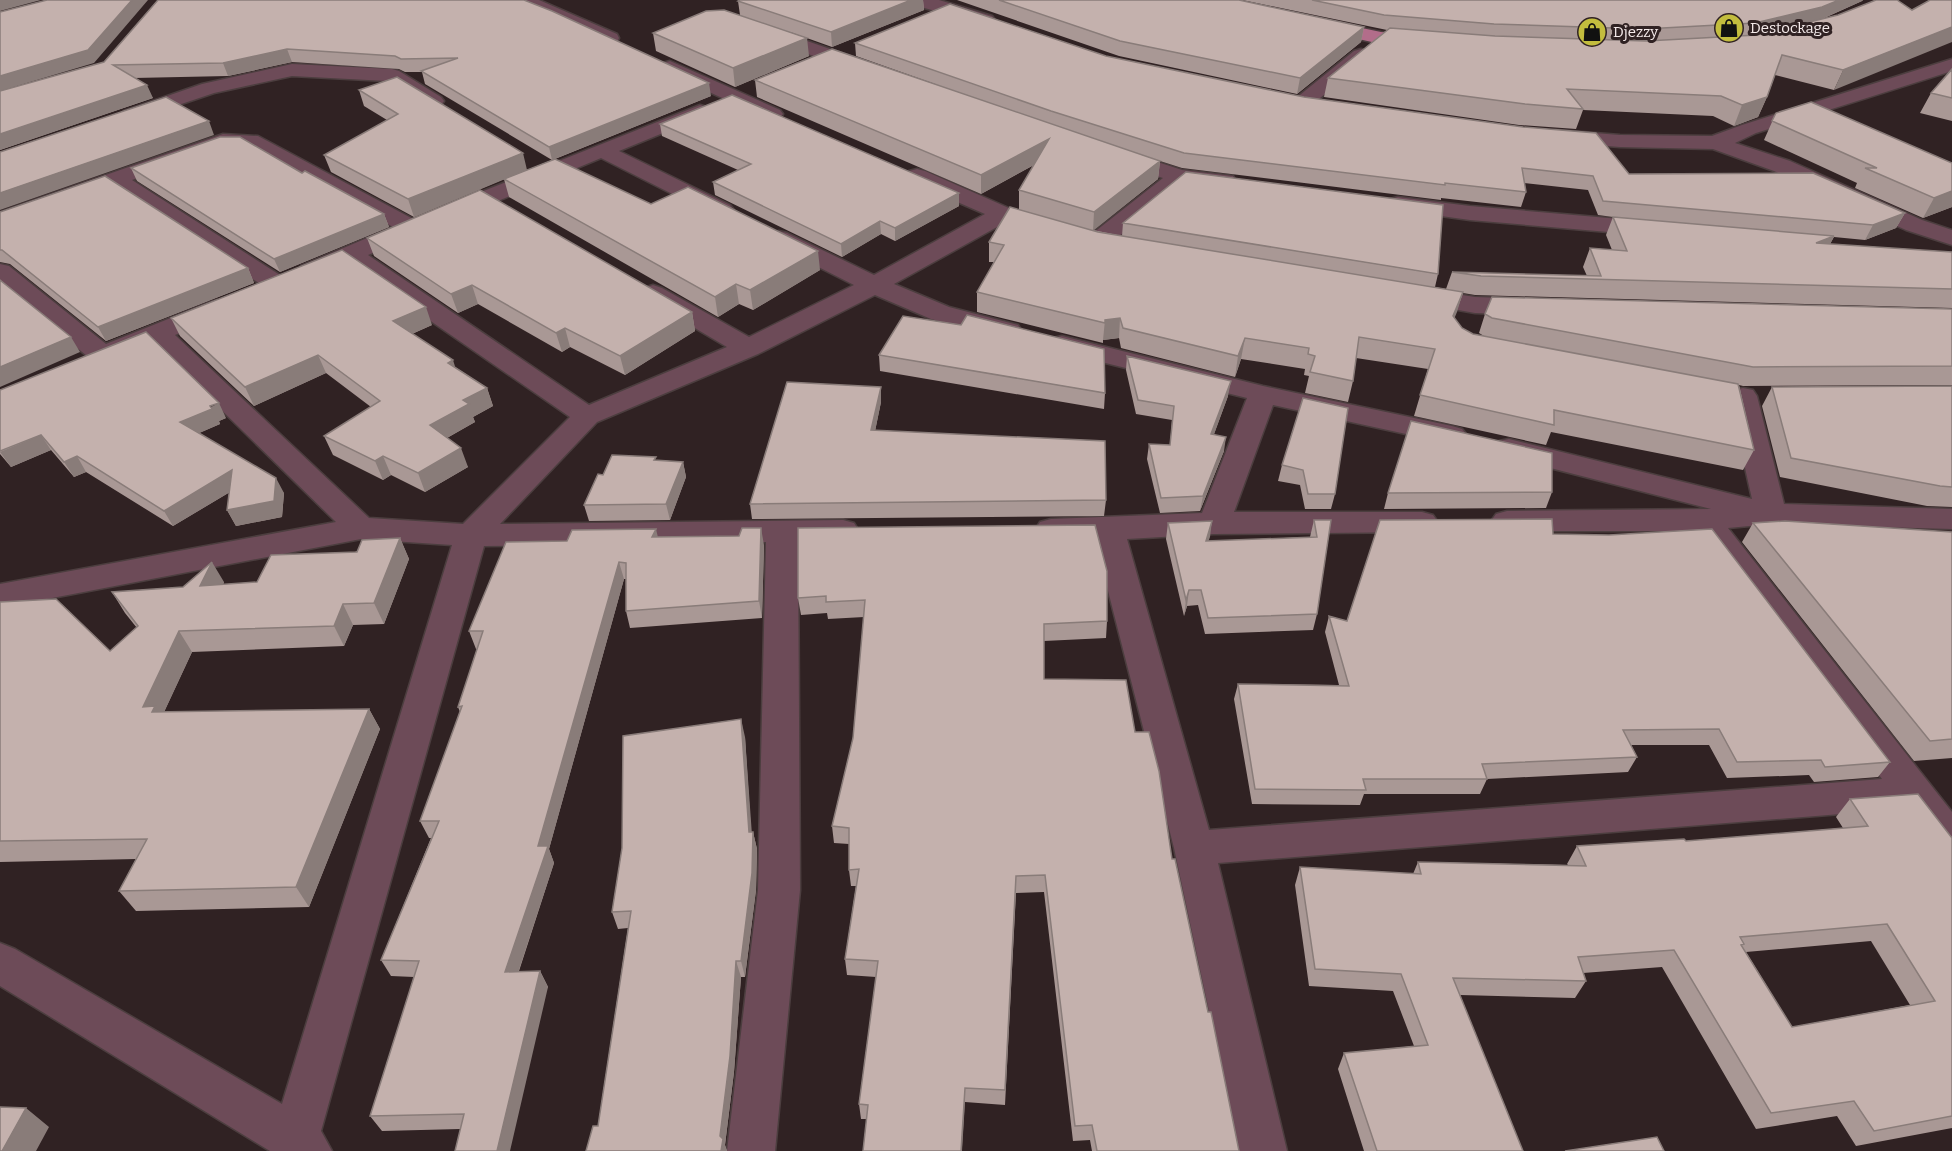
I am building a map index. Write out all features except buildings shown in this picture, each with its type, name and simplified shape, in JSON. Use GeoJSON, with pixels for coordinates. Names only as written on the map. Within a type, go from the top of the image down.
{"type":"FeatureCollection","features":[{"type":"Feature","properties":{"kind":"main road"},"geometry":{"type":"LineString","coordinates":[[1299,21],[1381,38],[1436,43]]}},
{"type":"Feature","properties":{"kind":"street"},"geometry":{"type":"LineString","coordinates":[[524,0],[627,46]]}},
{"type":"Feature","properties":{"kind":"street"},"geometry":{"type":"LineString","coordinates":[[916,0],[958,4],[1005,26]]}},
{"type":"Feature","properties":{"kind":"street"},"geometry":{"type":"LineString","coordinates":[[910,24],[958,4]]}},
{"type":"Feature","properties":{"kind":"street"},"geometry":{"type":"LineString","coordinates":[[740,23],[887,76]]}},
{"type":"Feature","properties":{"kind":"street"},"geometry":{"type":"LineString","coordinates":[[1302,103],[1381,38]]}},
{"type":"Feature","properties":{"kind":"street"},"geometry":{"type":"LineString","coordinates":[[801,68],[861,44]]}},
{"type":"Feature","properties":{"kind":"street"},"geometry":{"type":"LineString","coordinates":[[649,56],[788,120]]}},
{"type":"Feature","properties":{"kind":"street"},"geometry":{"type":"LineString","coordinates":[[1715,143],[1749,129],[1952,65]]}},
{"type":"Feature","properties":{"kind":"street"},"geometry":{"type":"LineString","coordinates":[[117,119],[209,88],[292,70],[392,75],[451,111]]}},
{"type":"Feature","properties":{"kind":"street"},"geometry":{"type":"LineString","coordinates":[[113,178],[266,289],[486,196],[539,165],[603,151],[763,84]]}},
{"type":"Feature","properties":{"kind":"street"},"geometry":{"type":"LineString","coordinates":[[1280,98],[1325,106]]}},
{"type":"Feature","properties":{"kind":"street"},"geometry":{"type":"LineString","coordinates":[[1541,134],[1620,141],[1715,143],[1782,166],[1914,225],[1948,250]]}},
{"type":"Feature","properties":{"kind":"street"},"geometry":{"type":"LineString","coordinates":[[0,220],[223,140],[250,141],[413,228]]}},
{"type":"Feature","properties":{"kind":"street"},"geometry":{"type":"LineString","coordinates":[[1100,150],[1179,176],[1249,184]]}},
{"type":"Feature","properties":{"kind":"street"},"geometry":{"type":"LineString","coordinates":[[603,151],[874,285],[939,313],[1263,394],[1478,441],[1771,514]]}},
{"type":"Feature","properties":{"kind":"street"},"geometry":{"type":"LineString","coordinates":[[896,167],[1003,214],[1079,237],[1132,248]]}},
{"type":"Feature","properties":{"kind":"street"},"geometry":{"type":"LineString","coordinates":[[1079,237],[1179,176]]}},
{"type":"Feature","properties":{"kind":"street"},"geometry":{"type":"LineString","coordinates":[[486,196],[516,214]]}},
{"type":"Feature","properties":{"kind":"street"},"geometry":{"type":"LineString","coordinates":[[1377,201],[1470,213],[1678,231]]}},
{"type":"Feature","properties":{"kind":"street"},"geometry":{"type":"LineString","coordinates":[[0,963],[301,1145],[471,535],[587,416],[748,348],[874,285],[1003,214]]}},
{"type":"Feature","properties":{"kind":"street"},"geometry":{"type":"LineString","coordinates":[[351,255],[587,416]]}},
{"type":"Feature","properties":{"kind":"street"},"geometry":{"type":"LineString","coordinates":[[0,271],[93,359],[233,302]]}},
{"type":"Feature","properties":{"kind":"street"},"geometry":{"type":"LineString","coordinates":[[637,284],[748,348]]}},
{"type":"Feature","properties":{"kind":"street"},"geometry":{"type":"LineString","coordinates":[[1392,291],[1471,315],[1558,308]]}},
{"type":"Feature","properties":{"kind":"street"},"geometry":{"type":"LineString","coordinates":[[158,333],[361,528]]}},
{"type":"Feature","properties":{"kind":"street"},"geometry":{"type":"LineString","coordinates":[[1214,523],[1263,394]]}},
{"type":"Feature","properties":{"kind":"street"},"geometry":{"type":"LineString","coordinates":[[1743,395],[1771,514]]}},
{"type":"Feature","properties":{"kind":"street"},"geometry":{"type":"LineString","coordinates":[[1027,530],[1108,530],[1214,523],[1705,520],[1771,514],[1952,519]]}},
{"type":"Feature","properties":{"kind":"street"},"geometry":{"type":"LineString","coordinates":[[1705,520],[1952,842]]}},
{"type":"Feature","properties":{"kind":"street"},"geometry":{"type":"LineString","coordinates":[[0,596],[361,528],[471,535],[876,531]]}},
{"type":"Feature","properties":{"kind":"street"},"geometry":{"type":"LineString","coordinates":[[1108,530],[1194,848],[1263,1151]]}},
{"type":"Feature","properties":{"kind":"street"},"geometry":{"type":"LineString","coordinates":[[751,1151],[779,890],[783,531]]}},
{"type":"Feature","properties":{"kind":"street"},"geometry":{"type":"LineString","coordinates":[[1194,848],[1914,792]]}},
{"type":"Feature","properties":{"kind":"place","name":"Destockage"},"geometry":{"type":"Point","coordinates":[1729,28]}},
{"type":"Feature","properties":{"kind":"place","name":"Djezzy"},"geometry":{"type":"Point","coordinates":[1592,32]}}]}
